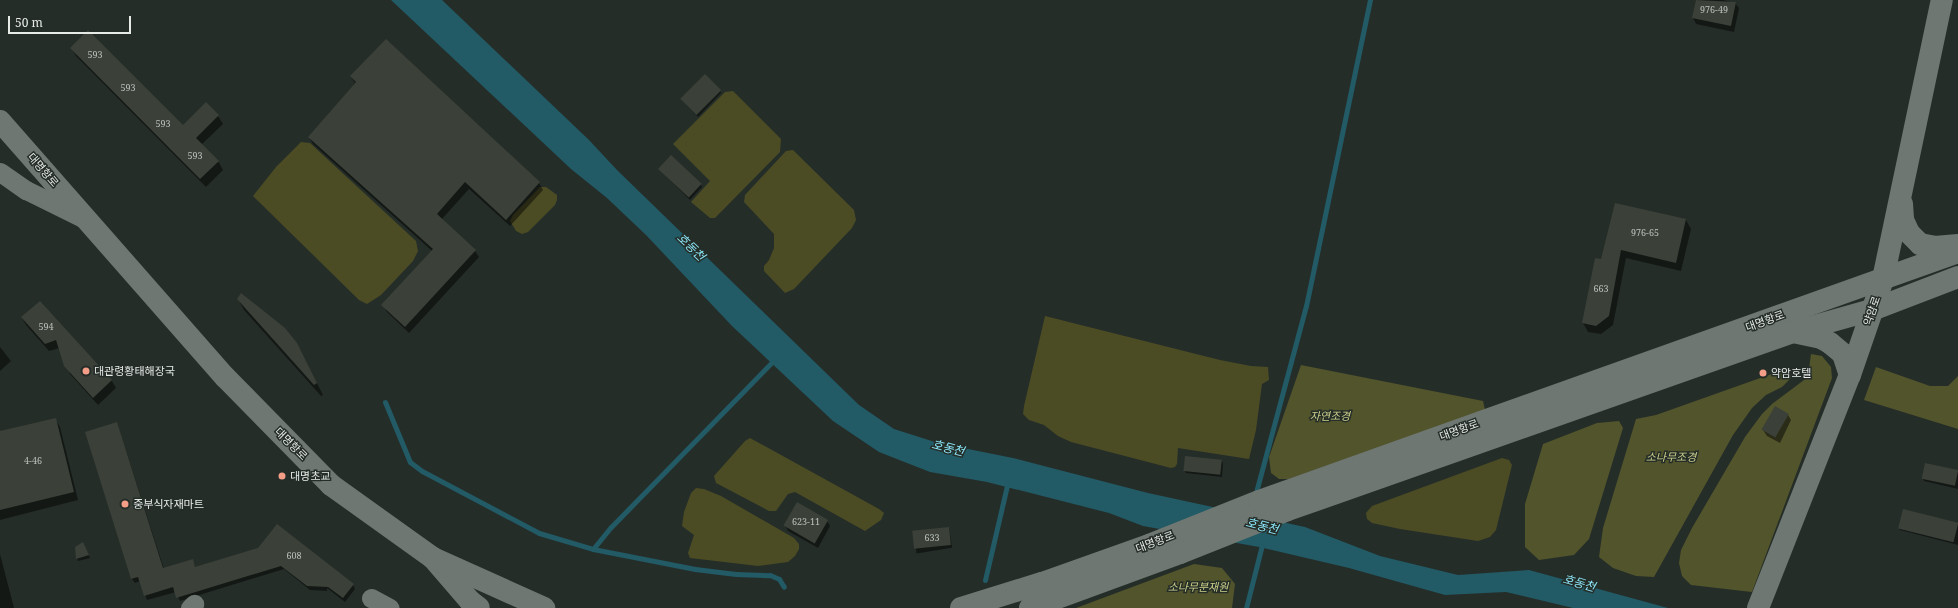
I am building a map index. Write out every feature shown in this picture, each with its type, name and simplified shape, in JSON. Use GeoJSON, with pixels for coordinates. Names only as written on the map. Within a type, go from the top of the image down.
{"type":"FeatureCollection","features":[{"type":"Feature","properties":{"kind":"main road","name":"약암로"},"geometry":{"type":"LineString","coordinates":[[1759,607],[1850,375],[1883,279],[1942,0]]}},
{"type":"Feature","properties":{"kind":"main road","name":"대명항로"},"geometry":{"type":"LineString","coordinates":[[0,121],[225,377],[331,485],[433,558],[544,608]]}},
{"type":"Feature","properties":{"kind":"main road"},"geometry":{"type":"LineString","coordinates":[[1902,187],[1903,220],[1908,233],[1920,244],[1935,247],[1958,245]]}},
{"type":"Feature","properties":{"kind":"main road","name":"대명항로"},"geometry":{"type":"LineString","coordinates":[[961,608],[1042,583],[1149,544],[1259,501],[1958,252]]}},
{"type":"Feature","properties":{"kind":"main road","name":"대명항로"},"geometry":{"type":"LineString","coordinates":[[1030,608],[1180,553],[1288,510],[1793,332],[1872,310],[1958,277]]}},
{"type":"Feature","properties":{"kind":"main road"},"geometry":{"type":"LineString","coordinates":[[1793,332],[1821,338],[1830,343],[1843,354],[1850,375]]}},
{"type":"Feature","properties":{"kind":"main road"},"geometry":{"type":"LineString","coordinates":[[433,558],[470,601],[479,608]]}},
{"type":"Feature","properties":{"kind":"street","name":"대명항로"},"geometry":{"type":"LineString","coordinates":[[0,172],[26,190],[86,219]]}},
{"type":"Feature","properties":{"kind":"street"},"geometry":{"type":"LineString","coordinates":[[371,598],[390,608]]}},
{"type":"Feature","properties":{"kind":"shaded area"},"geometry":{"type":"Polygon","coordinates":[[[733,91],[781,139],[780,152],[715,218],[710,218],[691,202],[710,181],[673,144],[725,92],[733,91]]]}},
{"type":"Feature","properties":{"kind":"shaded area"},"geometry":{"type":"Polygon","coordinates":[[[301,142],[310,143],[416,241],[418,251],[413,261],[381,295],[367,304],[359,300],[253,196],[276,167],[301,142]]]}},
{"type":"Feature","properties":{"kind":"shaded area"},"geometry":{"type":"Polygon","coordinates":[[[793,150],[854,210],[856,220],[852,228],[794,289],[785,293],[764,271],[764,266],[769,260],[774,248],[774,234],[744,202],[745,195],[786,151],[793,150]]]}},
{"type":"Feature","properties":{"kind":"shaded area"},"geometry":{"type":"Polygon","coordinates":[[[540,187],[546,187],[557,195],[557,200],[555,205],[528,232],[522,234],[516,231],[510,221],[513,215],[540,187]]]}},
{"type":"Feature","properties":{"kind":"shaded area"},"geometry":{"type":"Polygon","coordinates":[[[1045,316],[1220,360],[1251,366],[1268,367],[1269,380],[1262,384],[1256,430],[1249,459],[1178,448],[1177,464],[1175,467],[1171,468],[1071,442],[1058,436],[1044,425],[1029,420],[1023,414],[1024,406],[1045,316]]]}},
{"type":"Feature","properties":{"kind":"shaded area"},"geometry":{"type":"Polygon","coordinates":[[[750,438],[879,509],[884,513],[881,520],[865,531],[795,492],[788,494],[776,511],[769,511],[716,483],[714,476],[745,441],[750,438]]]}},
{"type":"Feature","properties":{"kind":"shaded area"},"geometry":{"type":"Polygon","coordinates":[[[1502,458],[1509,460],[1512,465],[1496,530],[1490,537],[1478,541],[1400,529],[1372,523],[1367,519],[1366,513],[1372,506],[1502,458]]]}},
{"type":"Feature","properties":{"kind":"shaded area"},"geometry":{"type":"Polygon","coordinates":[[[696,488],[704,489],[721,496],[794,538],[799,544],[799,549],[795,556],[788,562],[758,566],[690,558],[688,553],[694,535],[682,526],[684,512],[691,493],[696,488]]]}},
{"type":"Feature","properties":{"kind":"green space","name":"소나무조경"},"geometry":{"type":"Polygon","coordinates":[[[1811,354],[1822,356],[1831,367],[1832,378],[1752,592],[1691,585],[1682,576],[1679,563],[1681,550],[1692,528],[1745,437],[1762,414],[1772,404],[1808,377],[1811,354]]]}},
{"type":"Feature","properties":{"kind":"green space","name":"자연조경"},"geometry":{"type":"Polygon","coordinates":[[[1301,365],[1483,401],[1485,410],[1289,479],[1279,479],[1271,473],[1269,457],[1301,365]]]}},
{"type":"Feature","properties":{"kind":"green space"},"geometry":{"type":"Polygon","coordinates":[[[1876,367],[1930,386],[1948,386],[1958,376],[1958,429],[1864,400],[1876,367]]]}},
{"type":"Feature","properties":{"kind":"green space","name":"소나무조경"},"geometry":{"type":"Polygon","coordinates":[[[1786,369],[1792,377],[1782,387],[1766,395],[1752,408],[1733,435],[1654,577],[1636,576],[1613,568],[1599,557],[1603,528],[1636,419],[1656,415],[1786,369]]]}},
{"type":"Feature","properties":{"kind":"green space","name":"소나무조경"},"geometry":{"type":"Polygon","coordinates":[[[1619,421],[1623,428],[1589,539],[1574,555],[1539,560],[1525,547],[1525,504],[1543,444],[1597,423],[1619,421]]]}},
{"type":"Feature","properties":{"kind":"green space","name":"소나무분재원"},"geometry":{"type":"Polygon","coordinates":[[[1194,564],[1222,568],[1235,584],[1232,608],[1076,608],[1194,564]]]}},
{"type":"Feature","properties":{"kind":"water","name":"호동천"},"geometry":{"type":"Polygon","coordinates":[[[391,0],[442,0],[589,140],[617,170],[859,405],[894,429],[938,443],[1013,458],[1148,493],[1305,527],[1380,556],[1458,575],[1529,570],[1668,608],[1573,608],[1506,592],[1445,595],[1349,568],[1259,547],[1143,526],[1109,513],[987,482],[930,472],[879,452],[833,421],[732,326],[646,235],[607,198],[571,169],[391,0]]]}},
{"type":"Feature","properties":{"kind":"building"},"geometry":{"type":"Polygon","coordinates":[[[1696,0],[1736,2],[1731,26],[1692,18],[1696,0]]]}},
{"type":"Feature","properties":{"kind":"building"},"geometry":{"type":"Polygon","coordinates":[[[88,30],[183,125],[206,102],[219,115],[196,138],[219,161],[200,179],[70,48],[88,30]]]}},
{"type":"Feature","properties":{"kind":"building"},"geometry":{"type":"Polygon","coordinates":[[[386,39],[540,182],[506,220],[465,182],[437,214],[476,250],[405,327],[381,305],[433,249],[308,137],[356,82],[350,76],[386,39]]]}},
{"type":"Feature","properties":{"kind":"building"},"geometry":{"type":"Polygon","coordinates":[[[705,74],[721,90],[697,115],[680,99],[705,74]]]}},
{"type":"Feature","properties":{"kind":"building"},"geometry":{"type":"Polygon","coordinates":[[[671,155],[702,184],[689,198],[658,169],[671,155]]]}},
{"type":"Feature","properties":{"kind":"building"},"geometry":{"type":"Polygon","coordinates":[[[1615,203],[1686,219],[1676,263],[1621,250],[1609,316],[1596,326],[1582,323],[1595,258],[1601,259],[1615,203]]]}},
{"type":"Feature","properties":{"kind":"building"},"geometry":{"type":"Polygon","coordinates":[[[241,293],[285,328],[297,343],[317,383],[314,385],[237,299],[241,293]]]}},
{"type":"Feature","properties":{"kind":"building"},"geometry":{"type":"Polygon","coordinates":[[[40,301],[112,380],[93,398],[64,366],[56,340],[45,344],[21,317],[40,301]]]}},
{"type":"Feature","properties":{"kind":"building"},"geometry":{"type":"Polygon","coordinates":[[[1775,406],[1789,414],[1775,437],[1762,429],[1775,406]]]}},
{"type":"Feature","properties":{"kind":"building"},"geometry":{"type":"Polygon","coordinates":[[[56,418],[74,492],[0,510],[0,431],[56,418]]]}},
{"type":"Feature","properties":{"kind":"building"},"geometry":{"type":"Polygon","coordinates":[[[117,422],[163,568],[193,559],[195,567],[258,548],[277,524],[354,584],[343,598],[328,587],[307,586],[281,566],[176,598],[173,587],[144,596],[138,577],[131,579],[85,432],[117,422]]]}},
{"type":"Feature","properties":{"kind":"building"},"geometry":{"type":"Polygon","coordinates":[[[1185,456],[1222,460],[1220,475],[1183,471],[1185,456]]]}},
{"type":"Feature","properties":{"kind":"building"},"geometry":{"type":"Polygon","coordinates":[[[1925,463],[1958,470],[1955,486],[1922,479],[1925,463]]]}},
{"type":"Feature","properties":{"kind":"building"},"geometry":{"type":"Polygon","coordinates":[[[797,502],[828,520],[815,543],[784,525],[797,502]]]}},
{"type":"Feature","properties":{"kind":"building"},"geometry":{"type":"Polygon","coordinates":[[[1903,509],[1958,523],[1953,542],[1898,528],[1903,509]]]}},
{"type":"Feature","properties":{"kind":"building"},"geometry":{"type":"Polygon","coordinates":[[[949,527],[951,545],[914,549],[912,531],[949,527]]]}},
{"type":"Feature","properties":{"kind":"building"},"geometry":{"type":"Polygon","coordinates":[[[83,542],[89,555],[76,559],[75,547],[83,542]]]}},
{"type":"Feature","properties":{"kind":"waterway"},"geometry":{"type":"LineString","coordinates":[[1255,496],[1306,306],[1370,0]]}},
{"type":"Feature","properties":{"kind":"waterway"},"geometry":{"type":"LineString","coordinates":[[385,402],[410,462],[422,471],[539,533],[593,549],[611,527],[775,359]]}},
{"type":"Feature","properties":{"kind":"waterway"},"geometry":{"type":"LineString","coordinates":[[985,580],[1008,481]]}},
{"type":"Feature","properties":{"kind":"waterway"},"geometry":{"type":"LineString","coordinates":[[1246,608],[1263,541]]}},
{"type":"Feature","properties":{"kind":"waterway"},"geometry":{"type":"LineString","coordinates":[[593,549],[695,569],[736,574],[770,575],[779,579],[784,587]]}},
{"type":"Feature","properties":{"kind":"place","name":"대관령황태해장국"},"geometry":{"type":"Point","coordinates":[86,371]}},
{"type":"Feature","properties":{"kind":"place","name":"약암호텔"},"geometry":{"type":"Point","coordinates":[1763,373]}},
{"type":"Feature","properties":{"kind":"place","name":"대명초교"},"geometry":{"type":"Point","coordinates":[282,476]}},
{"type":"Feature","properties":{"kind":"place","name":"중부식자재마트"},"geometry":{"type":"Point","coordinates":[125,504]}}]}
